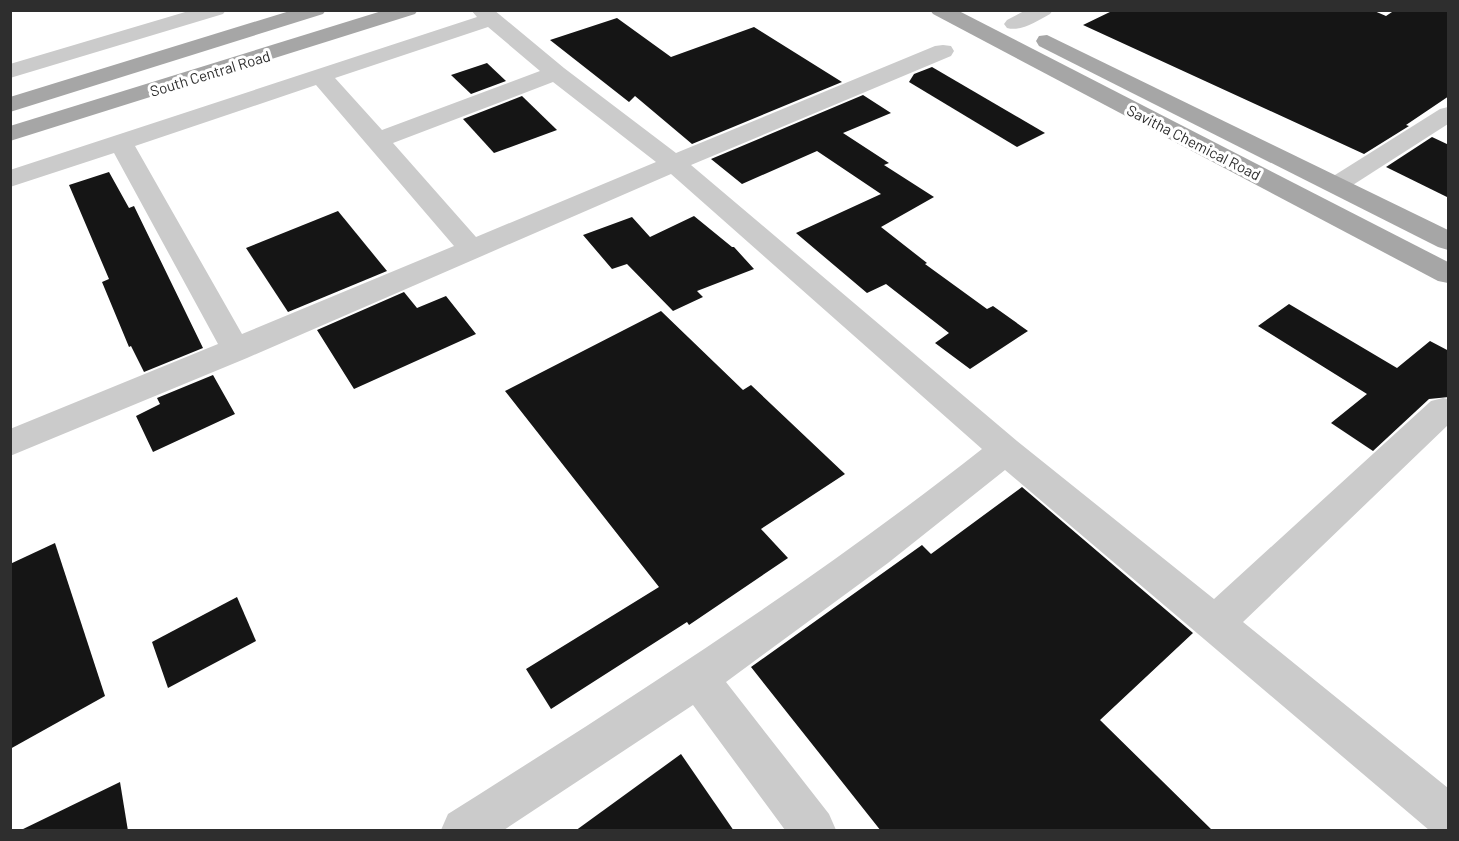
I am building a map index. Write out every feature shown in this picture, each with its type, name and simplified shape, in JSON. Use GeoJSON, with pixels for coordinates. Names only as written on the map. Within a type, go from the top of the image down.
{"type":"FeatureCollection","features":[{"type":"Feature","properties":{"kind":"main road","name":"South Central Road"},"geometry":{"type":"LineString","coordinates":[[10,105],[316,10]]}},
{"type":"Feature","properties":{"kind":"main road","name":"South Central Road"},"geometry":{"type":"LineString","coordinates":[[10,134],[408,10]]}},
{"type":"Feature","properties":{"kind":"main road","name":"Savitha Chemical Road"},"geometry":{"type":"LineString","coordinates":[[940,10],[1449,274]]}},
{"type":"Feature","properties":{"kind":"main road","name":"Savitha Chemical Road"},"geometry":{"type":"LineString","coordinates":[[987,10],[1449,241]]}},
{"type":"Feature","properties":{"kind":"street"},"geometry":{"type":"LineString","coordinates":[[10,71],[187,15],[216,10]]}},
{"type":"Feature","properties":{"kind":"street"},"geometry":{"type":"LineString","coordinates":[[1014,24],[1043,10]]}},
{"type":"Feature","properties":{"kind":"street"},"geometry":{"type":"LineString","coordinates":[[10,179],[321,76],[486,15],[556,73],[672,162],[1005,450],[1449,817]]}},
{"type":"Feature","properties":{"kind":"street"},"geometry":{"type":"LineString","coordinates":[[10,443],[236,351],[672,162],[943,51]]}},
{"type":"Feature","properties":{"kind":"street"},"geometry":{"type":"LineString","coordinates":[[376,141],[556,73]]}},
{"type":"Feature","properties":{"kind":"street"},"geometry":{"type":"LineString","coordinates":[[321,76],[471,248]]}},
{"type":"Feature","properties":{"kind":"street"},"geometry":{"type":"LineString","coordinates":[[1336,184],[1449,114]]}},
{"type":"Feature","properties":{"kind":"street"},"geometry":{"type":"LineString","coordinates":[[121,143],[236,351]]}},
{"type":"Feature","properties":{"kind":"street"},"geometry":{"type":"LineString","coordinates":[[1215,623],[1443,410]]}},
{"type":"Feature","properties":{"kind":"street"},"geometry":{"type":"LineString","coordinates":[[464,831],[699,679],[943,502],[1005,450]]}},
{"type":"Feature","properties":{"kind":"street"},"geometry":{"type":"LineString","coordinates":[[699,679],[813,831]]}},
{"type":"Feature","properties":{"kind":"building"},"geometry":{"type":"Polygon","coordinates":[[[1114,10],[1372,10],[1386,16],[1395,10],[1449,10],[1449,96],[1406,125],[1409,126],[1364,154],[1083,25],[1114,10]]]}},
{"type":"Feature","properties":{"kind":"building"},"geometry":{"type":"Polygon","coordinates":[[[617,18],[671,57],[754,27],[842,82],[692,144],[635,96],[629,102],[550,40],[617,18]]]}},
{"type":"Feature","properties":{"kind":"building"},"geometry":{"type":"Polygon","coordinates":[[[487,63],[506,81],[471,94],[451,75],[487,63]]]}},
{"type":"Feature","properties":{"kind":"building"},"geometry":{"type":"Polygon","coordinates":[[[932,67],[1045,133],[1017,147],[909,82],[914,74],[932,67]]]}},
{"type":"Feature","properties":{"kind":"building"},"geometry":{"type":"Polygon","coordinates":[[[863,95],[891,113],[843,133],[889,163],[884,165],[934,197],[881,227],[927,263],[925,264],[987,309],[993,306],[1028,331],[970,369],[935,343],[949,333],[886,284],[867,293],[796,233],[881,194],[817,151],[742,184],[711,159],[863,95]]]}},
{"type":"Feature","properties":{"kind":"building"},"geometry":{"type":"Polygon","coordinates":[[[522,96],[557,130],[494,153],[463,119],[522,96]]]}},
{"type":"Feature","properties":{"kind":"building"},"geometry":{"type":"Polygon","coordinates":[[[1432,137],[1449,145],[1449,198],[1386,167],[1432,137]]]}},
{"type":"Feature","properties":{"kind":"building"},"geometry":{"type":"Polygon","coordinates":[[[109,172],[129,208],[134,206],[203,348],[144,372],[131,346],[129,347],[102,282],[109,279],[69,185],[109,172]]]}},
{"type":"Feature","properties":{"kind":"building"},"geometry":{"type":"Polygon","coordinates":[[[338,211],[387,271],[288,312],[246,248],[338,211]]]}},
{"type":"Feature","properties":{"kind":"building"},"geometry":{"type":"Polygon","coordinates":[[[694,216],[734,247],[754,269],[697,291],[703,297],[673,311],[627,264],[612,269],[583,235],[632,217],[650,237],[694,216]]]}},
{"type":"Feature","properties":{"kind":"building"},"geometry":{"type":"Polygon","coordinates":[[[404,292],[417,308],[446,296],[476,334],[354,389],[317,330],[404,292]]]}},
{"type":"Feature","properties":{"kind":"building"},"geometry":{"type":"Polygon","coordinates":[[[1289,304],[1397,368],[1430,341],[1449,351],[1449,397],[1429,399],[1373,451],[1331,423],[1367,394],[1258,326],[1289,304]]]}},
{"type":"Feature","properties":{"kind":"building"},"geometry":{"type":"Polygon","coordinates":[[[661,311],[743,390],[751,385],[845,474],[761,529],[788,558],[689,625],[687,622],[551,709],[526,669],[659,587],[505,391],[661,311]]]}},
{"type":"Feature","properties":{"kind":"building"},"geometry":{"type":"Polygon","coordinates":[[[213,375],[235,414],[153,452],[136,416],[160,404],[157,398],[213,375]]]}},
{"type":"Feature","properties":{"kind":"building"},"geometry":{"type":"Polygon","coordinates":[[[1022,487],[1193,633],[1100,720],[1213,831],[881,831],[751,667],[922,545],[931,554],[1022,487]]]}},
{"type":"Feature","properties":{"kind":"building"},"geometry":{"type":"Polygon","coordinates":[[[55,543],[105,696],[10,749],[10,564],[55,543]]]}},
{"type":"Feature","properties":{"kind":"building"},"geometry":{"type":"Polygon","coordinates":[[[237,597],[256,641],[168,688],[152,642],[237,597]]]}},
{"type":"Feature","properties":{"kind":"building"},"geometry":{"type":"Polygon","coordinates":[[[681,754],[734,831],[575,831],[681,754]]]}},
{"type":"Feature","properties":{"kind":"building"},"geometry":{"type":"Polygon","coordinates":[[[120,782],[128,831],[19,831],[120,782]]]}}]}
